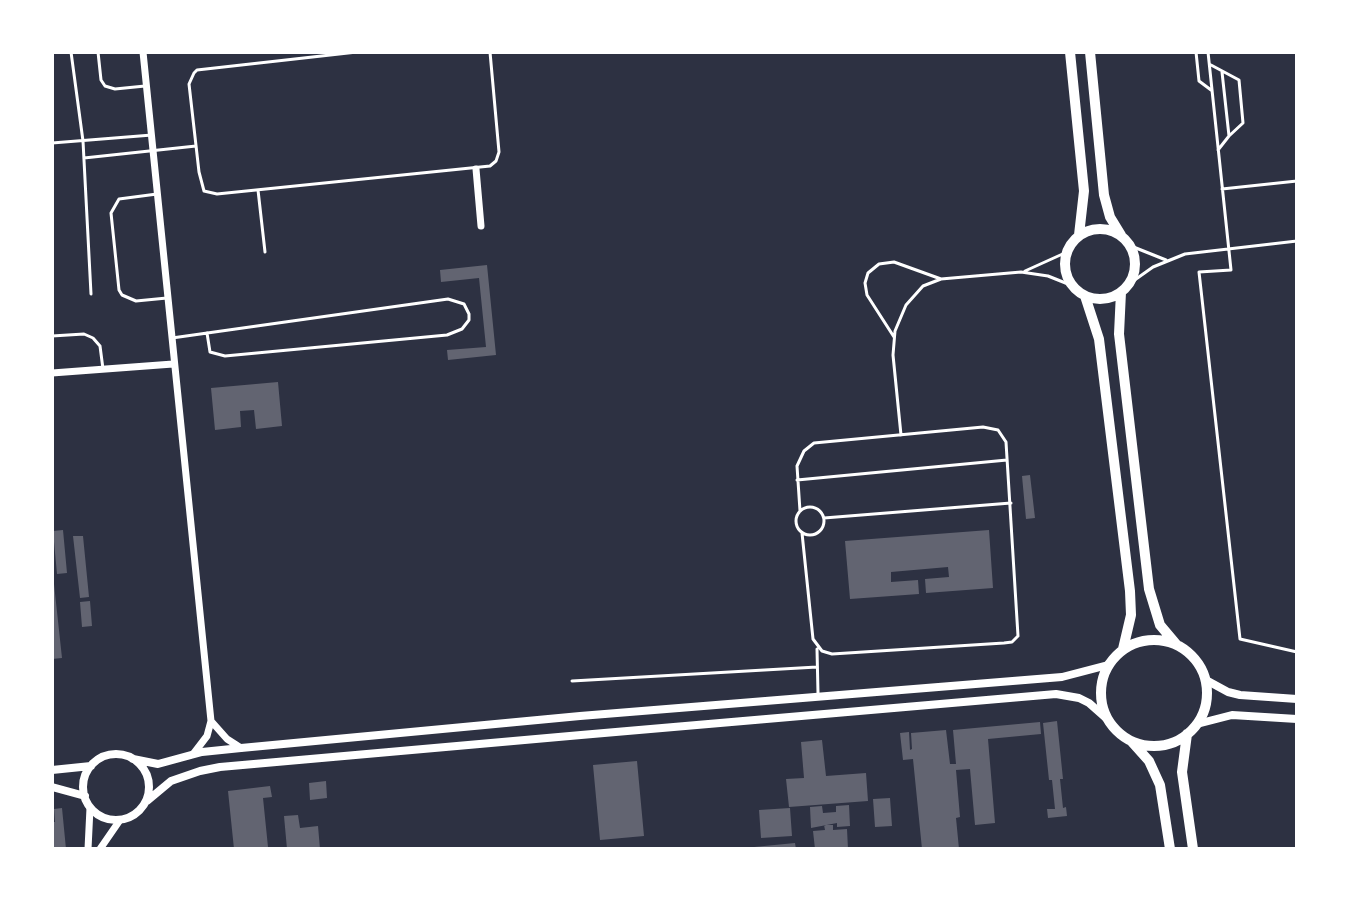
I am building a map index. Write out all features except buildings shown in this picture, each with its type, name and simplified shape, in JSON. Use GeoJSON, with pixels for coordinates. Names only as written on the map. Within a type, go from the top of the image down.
{"type":"FeatureCollection","features":[{"type":"Feature","properties":{"kind":"main road"},"geometry":{"type":"LineString","coordinates":[[1070,52],[1084,191],[1079,235],[1067,252],[1067,276],[1085,296],[1104,299],[1125,288]]}},
{"type":"Feature","properties":{"kind":"main road"},"geometry":{"type":"LineString","coordinates":[[1090,52],[1104,195],[1110,217],[1131,246],[1136,265],[1125,288],[1119,334],[1149,589],[1155,614],[1176,644],[1198,663],[1206,680],[1207,698],[1197,724],[1187,734],[1160,746],[1131,741]]}},
{"type":"Feature","properties":{"kind":"main road"},"geometry":{"type":"LineString","coordinates":[[1079,235],[1105,229],[1122,236]]}},
{"type":"Feature","properties":{"kind":"main road"},"geometry":{"type":"LineString","coordinates":[[1085,296],[1099,339],[1130,591],[1131,615],[1123,649]]}},
{"type":"Feature","properties":{"kind":"main road"},"geometry":{"type":"LineString","coordinates":[[1170,849],[1156,773],[1131,741],[1106,718],[1100,686],[1108,665],[1133,643],[1155,639],[1176,644]]}},
{"type":"Feature","properties":{"kind":"main road"},"geometry":{"type":"LineString","coordinates":[[1187,734],[1182,772],[1193,849]]}},
{"type":"Feature","properties":{"kind":"street"},"geometry":{"type":"LineString","coordinates":[[143,52],[211,721],[203,743],[192,755]]}},
{"type":"Feature","properties":{"kind":"street"},"geometry":{"type":"LineString","coordinates":[[476,169],[481,226]]}},
{"type":"Feature","properties":{"kind":"street"},"geometry":{"type":"LineString","coordinates":[[52,373],[173,364]]}},
{"type":"Feature","properties":{"kind":"street"},"geometry":{"type":"LineString","coordinates":[[88,849],[90,808],[84,782],[91,766],[98,760],[115,755],[158,764],[192,755],[241,748],[1062,677],[1108,665]]}},
{"type":"Feature","properties":{"kind":"street"},"geometry":{"type":"LineString","coordinates":[[1206,680],[1240,695],[1297,699]]}},
{"type":"Feature","properties":{"kind":"street"},"geometry":{"type":"LineString","coordinates":[[90,808],[104,818],[120,820],[136,814],[171,781],[220,767],[613,732],[1056,694],[1079,698],[1106,718]]}},
{"type":"Feature","properties":{"kind":"street"},"geometry":{"type":"LineString","coordinates":[[1197,724],[1232,715],[1297,719]]}},
{"type":"Feature","properties":{"kind":"street"},"geometry":{"type":"LineString","coordinates":[[211,721],[227,739],[241,748]]}},
{"type":"Feature","properties":{"kind":"street"},"geometry":{"type":"LineString","coordinates":[[133,759],[146,773],[149,782],[147,801]]}},
{"type":"Feature","properties":{"kind":"street"},"geometry":{"type":"LineString","coordinates":[[52,770],[91,766]]}},
{"type":"Feature","properties":{"kind":"street"},"geometry":{"type":"LineString","coordinates":[[52,787],[85,796]]}},
{"type":"Feature","properties":{"kind":"street"},"geometry":{"type":"LineString","coordinates":[[100,849],[120,820]]}},
{"type":"Feature","properties":{"kind":"lane"},"geometry":{"type":"LineString","coordinates":[[71,52],[83,141],[91,294]]}},
{"type":"Feature","properties":{"kind":"lane"},"geometry":{"type":"LineString","coordinates":[[98,52],[101,80],[105,86],[115,89],[146,85]]}},
{"type":"Feature","properties":{"kind":"lane"},"geometry":{"type":"LineString","coordinates":[[357,52],[197,70],[191,75],[189,84],[196,146],[202,186],[208,193],[476,169],[493,164],[499,152],[490,52]]}},
{"type":"Feature","properties":{"kind":"lane"},"geometry":{"type":"LineString","coordinates":[[1196,52],[1199,81],[1212,91]]}},
{"type":"Feature","properties":{"kind":"lane"},"geometry":{"type":"LineString","coordinates":[[1208,52],[1231,270],[1199,272],[1240,639],[1297,652]]}},
{"type":"Feature","properties":{"kind":"lane"},"geometry":{"type":"LineString","coordinates":[[1210,64],[1239,80],[1243,123],[1218,150]]}},
{"type":"Feature","properties":{"kind":"lane"},"geometry":{"type":"LineString","coordinates":[[1222,72],[1229,136]]}},
{"type":"Feature","properties":{"kind":"lane"},"geometry":{"type":"LineString","coordinates":[[52,143],[152,135]]}},
{"type":"Feature","properties":{"kind":"lane"},"geometry":{"type":"LineString","coordinates":[[84,158],[196,146]]}},
{"type":"Feature","properties":{"kind":"lane"},"geometry":{"type":"LineString","coordinates":[[1222,189],[1297,181]]}},
{"type":"Feature","properties":{"kind":"lane"},"geometry":{"type":"LineString","coordinates":[[258,190],[265,252]]}},
{"type":"Feature","properties":{"kind":"lane"},"geometry":{"type":"LineString","coordinates":[[157,194],[119,199],[111,213],[122,295],[136,301],[167,298]]}},
{"type":"Feature","properties":{"kind":"lane"},"geometry":{"type":"LineString","coordinates":[[1125,288],[1166,260],[1185,254],[1297,241]]}},
{"type":"Feature","properties":{"kind":"lane"},"geometry":{"type":"LineString","coordinates":[[1131,246],[1166,260]]}},
{"type":"Feature","properties":{"kind":"lane"},"geometry":{"type":"LineString","coordinates":[[1021,272],[1067,252]]}},
{"type":"Feature","properties":{"kind":"lane"},"geometry":{"type":"LineString","coordinates":[[894,338],[867,295],[865,283],[868,273],[879,264],[894,262],[941,279]]}},
{"type":"Feature","properties":{"kind":"lane"},"geometry":{"type":"LineString","coordinates":[[901,435],[894,338],[899,319],[923,286],[941,279],[1021,272],[1048,276],[1073,286]]}},
{"type":"Feature","properties":{"kind":"lane"},"geometry":{"type":"LineString","coordinates":[[172,338],[207,333],[448,299],[464,304],[469,314],[466,326],[447,335],[225,356],[210,352],[207,333]]}},
{"type":"Feature","properties":{"kind":"lane"},"geometry":{"type":"LineString","coordinates":[[52,336],[84,334],[93,338],[100,346],[103,369]]}},
{"type":"Feature","properties":{"kind":"lane"},"geometry":{"type":"LineString","coordinates":[[817,647],[832,654],[1012,642],[1019,631],[1006,442],[1002,435],[990,427],[814,443],[800,457],[797,466],[800,511],[797,525],[802,533],[811,629],[817,647],[818,697]]}},
{"type":"Feature","properties":{"kind":"lane"},"geometry":{"type":"LineString","coordinates":[[797,480],[1007,460]]}},
{"type":"Feature","properties":{"kind":"lane"},"geometry":{"type":"LineString","coordinates":[[824,518],[1011,503]]}},
{"type":"Feature","properties":{"kind":"lane"},"geometry":{"type":"LineString","coordinates":[[800,511],[808,507],[816,508],[824,518],[824,526],[819,532],[811,535],[802,533]]}},
{"type":"Feature","properties":{"kind":"lane"},"geometry":{"type":"LineString","coordinates":[[572,681],[817,667]]}}]}
